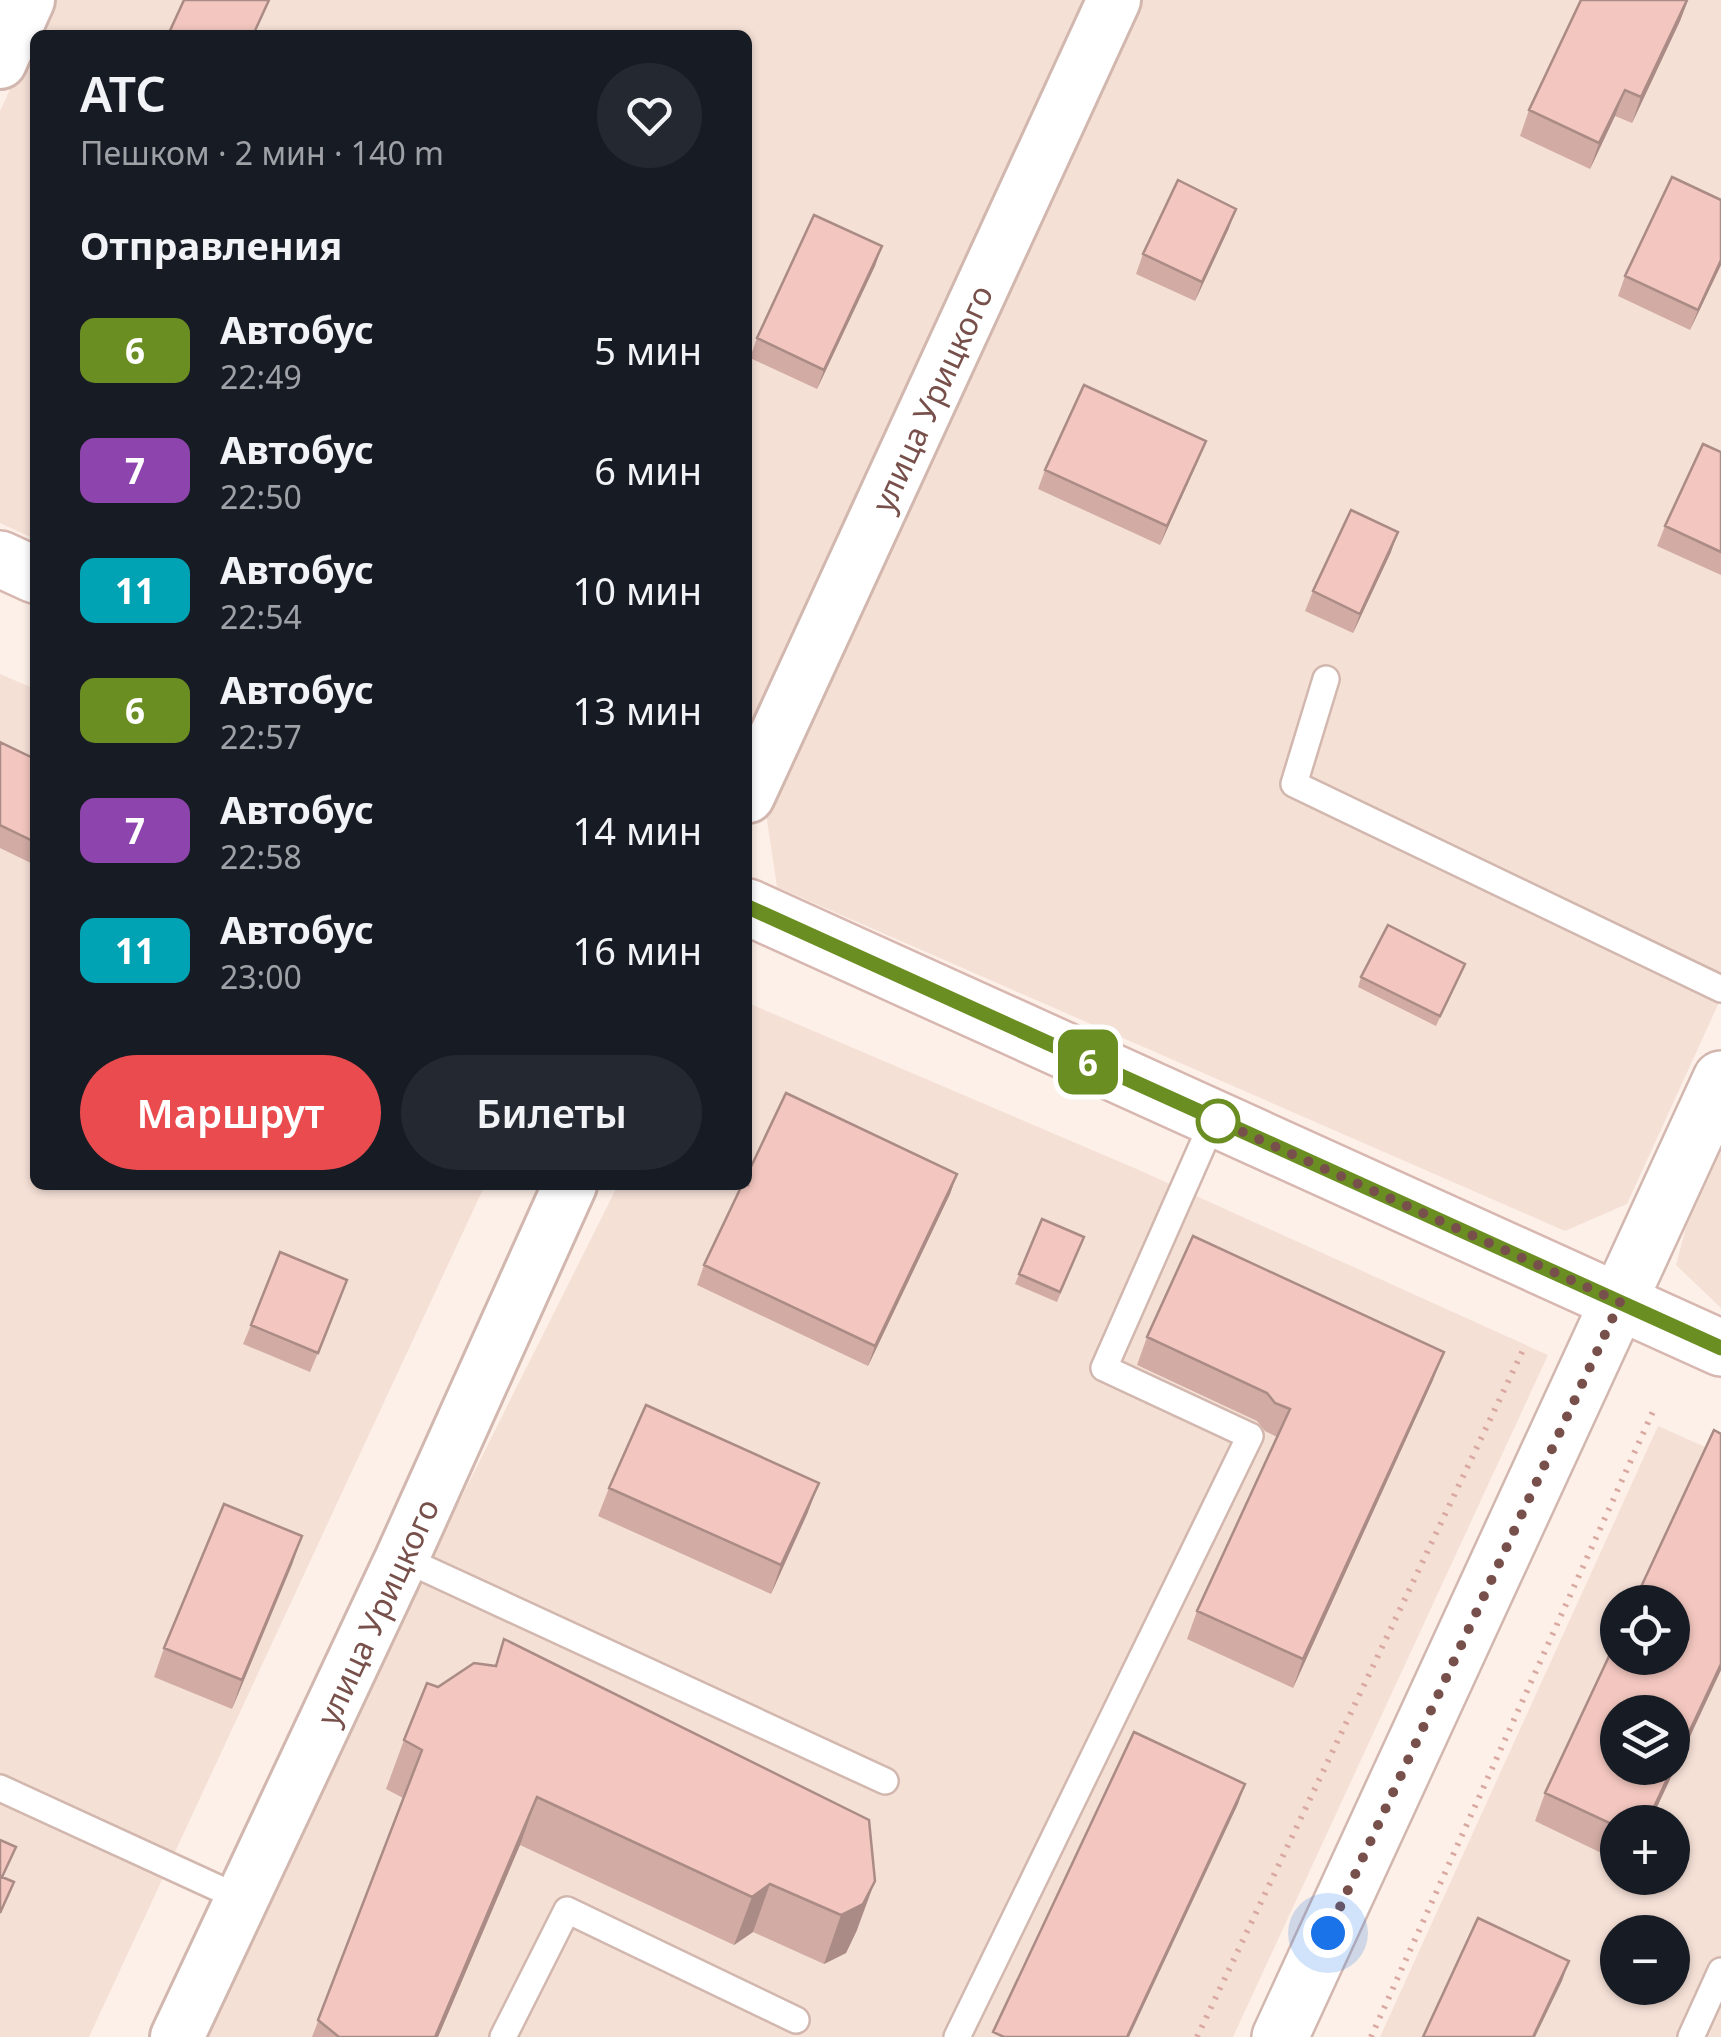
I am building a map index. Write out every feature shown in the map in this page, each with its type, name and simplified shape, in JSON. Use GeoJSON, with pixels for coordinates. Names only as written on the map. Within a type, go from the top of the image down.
{"type":"FeatureCollection","features":[{"type":"Feature","properties":{"kind":"main road"},"geometry":{"type":"LineString","coordinates":[[0,559],[30,573]]}},
{"type":"Feature","properties":{"kind":"main road"},"geometry":{"type":"LineString","coordinates":[[752,909],[1721,1348]]}},
{"type":"Feature","properties":{"kind":"main road"},"geometry":{"type":"LineString","coordinates":[[1280,2037],[1721,1079]]}},
{"type":"Feature","properties":{"kind":"street"},"geometry":{"type":"LineString","coordinates":[[0,62],[28,0]]}},
{"type":"Feature","properties":{"kind":"street","name":"улица Урицкого"},"geometry":{"type":"LineString","coordinates":[[752,787],[1114,0]]}},
{"type":"Feature","properties":{"kind":"street","name":"улица Урицкого"},"geometry":{"type":"LineString","coordinates":[[178,2037],[402,1558],[568,1190]]}},
{"type":"Feature","properties":{"kind":"lane"},"geometry":{"type":"LineString","coordinates":[[1326,679],[1294,784],[1721,989]]}},
{"type":"Feature","properties":{"kind":"lane"},"geometry":{"type":"LineString","coordinates":[[957,2037],[1250,1436],[1104,1368],[1214,1119]]}},
{"type":"Feature","properties":{"kind":"lane"},"geometry":{"type":"LineString","coordinates":[[402,1558],[886,1781]]}},
{"type":"Feature","properties":{"kind":"lane"},"geometry":{"type":"LineString","coordinates":[[0,1788],[244,1900]]}},
{"type":"Feature","properties":{"kind":"lane"},"geometry":{"type":"LineString","coordinates":[[503,2037],[567,1910],[796,2020]]}},
{"type":"Feature","properties":{"kind":"lane"},"geometry":{"type":"LineString","coordinates":[[1691,2037],[1721,1971]]}},
{"type":"Feature","properties":{"kind":"path"},"geometry":{"type":"LineString","coordinates":[[1198,2037],[1524,1348]]}},
{"type":"Feature","properties":{"kind":"path"},"geometry":{"type":"LineString","coordinates":[[1371,2037],[1655,1407]]}},
{"type":"Feature","properties":{"kind":"shaded area"},"geometry":{"type":"Polygon","coordinates":[[[51,0],[1082,0],[752,721],[752,30],[37,30],[51,0]]]}},
{"type":"Feature","properties":{"kind":"shaded area"},"geometry":{"type":"Polygon","coordinates":[[[1141,0],[1721,0],[1721,998],[1627,1204],[1565,1231],[777,887],[766,814],[1141,0]]]}},
{"type":"Feature","properties":{"kind":"shaded area"},"geometry":{"type":"Polygon","coordinates":[[[30,46],[30,537],[0,523],[0,111],[30,46]]]}},
{"type":"Feature","properties":{"kind":"shaded area"},"geometry":{"type":"Polygon","coordinates":[[[0,674],[30,687],[30,1190],[483,1190],[89,2037],[0,2037],[0,674]]]}},
{"type":"Feature","properties":{"kind":"shaded area"},"geometry":{"type":"Polygon","coordinates":[[[752,1005],[1139,1170],[1548,1355],[1233,2037],[206,2037],[446,1528],[615,1190],[752,1190],[752,1005]]]}},
{"type":"Feature","properties":{"kind":"shaded area"},"geometry":{"type":"Polygon","coordinates":[[[1721,1149],[1721,1308],[1676,1265],[1687,1223],[1721,1149]]]}},
{"type":"Feature","properties":{"kind":"shaded area"},"geometry":{"type":"Polygon","coordinates":[[[1658,1426],[1721,1454],[1721,2037],[1380,2037],[1658,1426]]]}},
{"type":"Feature","properties":{"kind":"building"},"geometry":{"type":"Polygon","coordinates":[[[184,0],[269,0],[255,30],[170,30],[184,0]]]}},
{"type":"Feature","properties":{"kind":"building"},"geometry":{"type":"Polygon","coordinates":[[[1581,0],[1687,0],[1641,97],[1625,90],[1599,143],[1529,110],[1581,0]]]}},
{"type":"Feature","properties":{"kind":"building"},"geometry":{"type":"Polygon","coordinates":[[[1672,177],[1721,200],[1721,260],[1698,310],[1625,276],[1672,177]]]}},
{"type":"Feature","properties":{"kind":"building"},"geometry":{"type":"Polygon","coordinates":[[[1178,180],[1236,209],[1202,282],[1143,254],[1178,180]]]}},
{"type":"Feature","properties":{"kind":"building"},"geometry":{"type":"Polygon","coordinates":[[[814,215],[882,246],[824,370],[757,338],[814,215]]]}},
{"type":"Feature","properties":{"kind":"building"},"geometry":{"type":"Polygon","coordinates":[[[1084,385],[1206,441],[1167,526],[1045,470],[1084,385]]]}},
{"type":"Feature","properties":{"kind":"building"},"geometry":{"type":"Polygon","coordinates":[[[1703,444],[1721,452],[1721,552],[1665,526],[1703,444]]]}},
{"type":"Feature","properties":{"kind":"building"},"geometry":{"type":"Polygon","coordinates":[[[1351,510],[1398,532],[1360,614],[1313,591],[1351,510]]]}},
{"type":"Feature","properties":{"kind":"building"},"geometry":{"type":"Polygon","coordinates":[[[0,742],[30,757],[30,840],[0,825],[0,742]]]}},
{"type":"Feature","properties":{"kind":"building"},"geometry":{"type":"Polygon","coordinates":[[[1388,925],[1465,964],[1440,1016],[1361,977],[1388,925]]]}},
{"type":"Feature","properties":{"kind":"building"},"geometry":{"type":"Polygon","coordinates":[[[786,1093],[957,1174],[875,1346],[704,1265],[740,1190],[752,1190],[752,1165],[786,1093]]]}},
{"type":"Feature","properties":{"kind":"building"},"geometry":{"type":"Polygon","coordinates":[[[1042,1219],[1084,1237],[1060,1292],[1019,1274],[1042,1219]]]}},
{"type":"Feature","properties":{"kind":"building"},"geometry":{"type":"Polygon","coordinates":[[[1193,1236],[1444,1352],[1303,1659],[1197,1611],[1290,1409],[1275,1403],[1267,1393],[1147,1337],[1193,1236]]]}},
{"type":"Feature","properties":{"kind":"building"},"geometry":{"type":"Polygon","coordinates":[[[280,1252],[347,1280],[318,1353],[251,1325],[280,1252]]]}},
{"type":"Feature","properties":{"kind":"building"},"geometry":{"type":"Polygon","coordinates":[[[646,1405],[819,1483],[781,1565],[609,1488],[646,1405]]]}},
{"type":"Feature","properties":{"kind":"building"},"geometry":{"type":"Polygon","coordinates":[[[1714,1430],[1721,1434],[1721,1664],[1690,1730],[1690,1695],[1600,1695],[1600,1785],[1664,1785],[1655,1805],[1600,1805],[1600,1819],[1545,1793],[1600,1675],[1690,1675],[1690,1585],[1642,1585],[1714,1430]]]}},
{"type":"Feature","properties":{"kind":"building"},"geometry":{"type":"Polygon","coordinates":[[[224,1504],[302,1536],[242,1680],[164,1648],[224,1504]]]}},
{"type":"Feature","properties":{"kind":"building"},"geometry":{"type":"Polygon","coordinates":[[[504,1639],[869,1820],[875,1881],[863,1904],[841,1915],[770,1884],[752,1897],[537,1797],[435,2037],[339,2037],[318,2020],[422,1750],[404,1740],[427,1683],[438,1687],[474,1663],[496,1666],[504,1639]]]}},
{"type":"Feature","properties":{"kind":"building"},"geometry":{"type":"Polygon","coordinates":[[[1134,1732],[1245,1784],[1127,2037],[1004,2037],[993,2032],[1134,1732]]]}},
{"type":"Feature","properties":{"kind":"building"},"geometry":{"type":"Polygon","coordinates":[[[0,1840],[16,1847],[2,1877],[14,1882],[0,1913],[0,1840]]]}},
{"type":"Feature","properties":{"kind":"building"},"geometry":{"type":"Polygon","coordinates":[[[1478,1918],[1569,1961],[1533,2037],[1423,2037],[1478,1918]]]}},
{"type":"Feature","properties":{"kind":"bus line","name":"6"},"geometry":{"type":"LineString","coordinates":[[752,909],[1721,1348]]}},
{"type":"Feature","properties":{"kind":"route"},"geometry":{"type":"LineString","coordinates":[[1218,1121],[1214,1119],[1620,1302],[1328,1933]]}}]}
